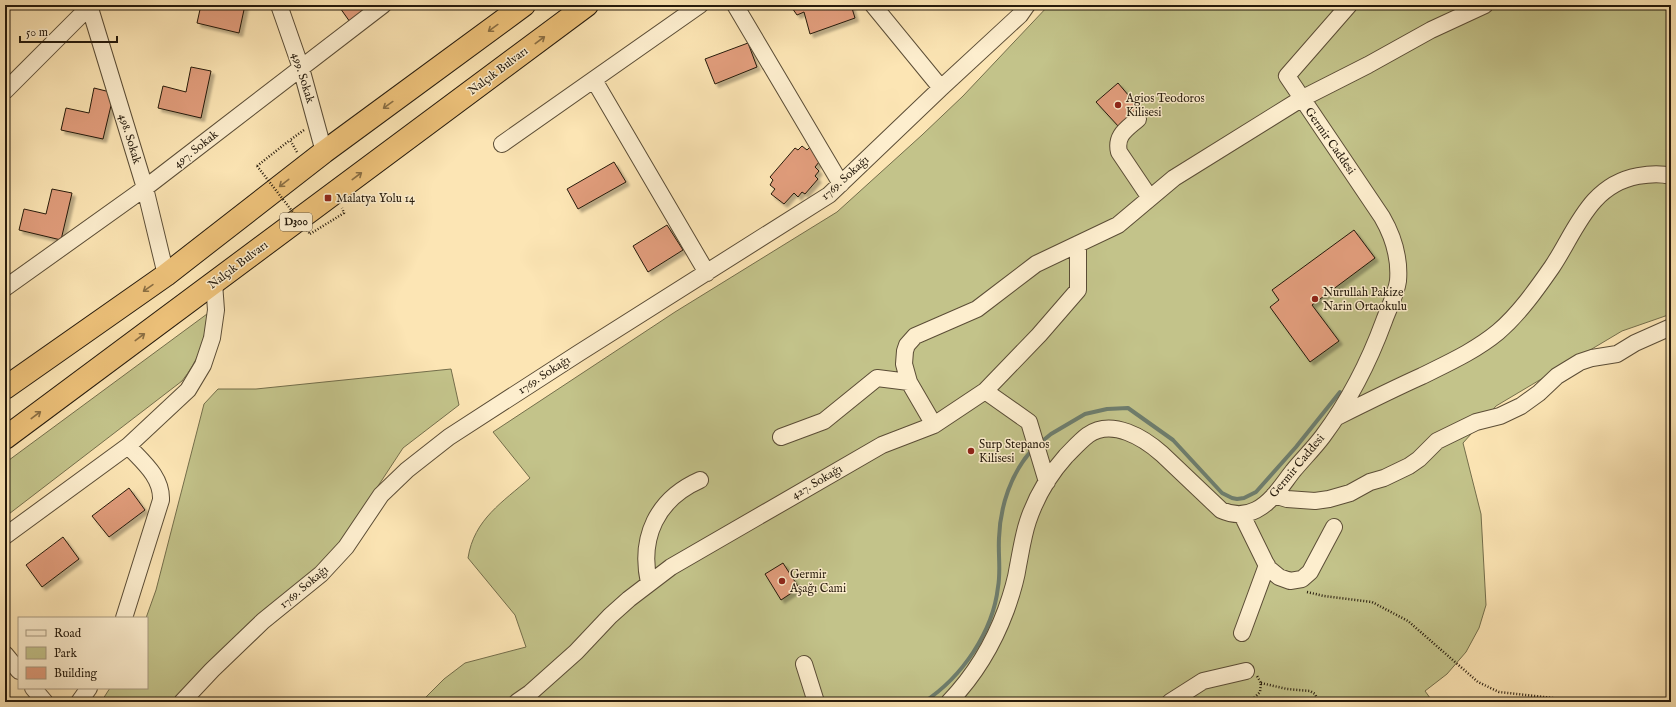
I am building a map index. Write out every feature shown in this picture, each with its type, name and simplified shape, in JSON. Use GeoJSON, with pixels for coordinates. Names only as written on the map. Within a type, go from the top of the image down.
{"type":"FeatureCollection","features":[{"type":"Feature","properties":{"kind":"highway"},"geometry":{"type":"LineString","coordinates":[[5,388],[166,275],[324,152],[524,5]]}},
{"type":"Feature","properties":{"kind":"highway","name":"Nalçık Bulvarı"},"geometry":{"type":"LineString","coordinates":[[5,438],[587,5]]}},
{"type":"Feature","properties":{"kind":"street","name":"499. Sokak"},"geometry":{"type":"LineString","coordinates":[[279,5],[301,68],[324,152]]}},
{"type":"Feature","properties":{"kind":"street","name":"497. Sokak"},"geometry":{"type":"LineString","coordinates":[[5,288],[145,188],[383,5]]}},
{"type":"Feature","properties":{"kind":"street"},"geometry":{"type":"LineString","coordinates":[[502,144],[700,5]]}},
{"type":"Feature","properties":{"kind":"street"},"geometry":{"type":"LineString","coordinates":[[735,5],[841,184]]}},
{"type":"Feature","properties":{"kind":"street"},"geometry":{"type":"LineString","coordinates":[[874,5],[941,88]]}},
{"type":"Feature","properties":{"kind":"street","name":"1769. Sokağı"},"geometry":{"type":"LineString","coordinates":[[182,702],[235,646],[274,611],[322,574],[346,547],[381,495],[423,458],[455,434],[566,361],[829,195],[1020,15],[1027,5]]}},
{"type":"Feature","properties":{"kind":"street","name":"Germir Caddesi"},"geometry":{"type":"LineString","coordinates":[[1242,514],[1257,510],[1274,495],[1309,454],[1337,417],[1363,372],[1391,306],[1398,280],[1397,254],[1389,228],[1287,76],[1349,5]]}},
{"type":"Feature","properties":{"kind":"street"},"geometry":{"type":"LineString","coordinates":[[934,425],[909,382],[904,364],[907,345],[915,336],[977,309],[1036,264],[1118,225],[1174,178],[1301,99],[1368,65],[1466,9],[1485,5]]}},
{"type":"Feature","properties":{"kind":"street"},"geometry":{"type":"LineString","coordinates":[[5,91],[89,6]]}},
{"type":"Feature","properties":{"kind":"street","name":"498. Sokak"},"geometry":{"type":"LineString","coordinates":[[89,6],[145,188],[166,275]]}},
{"type":"Feature","properties":{"kind":"street"},"geometry":{"type":"LineString","coordinates":[[594,80],[707,273]]}},
{"type":"Feature","properties":{"kind":"street"},"geometry":{"type":"LineString","coordinates":[[1138,119],[1122,132],[1118,141],[1118,146],[1119,152],[1150,198]]}},
{"type":"Feature","properties":{"kind":"street"},"geometry":{"type":"LineString","coordinates":[[1337,417],[1465,355],[1499,331],[1533,293],[1563,250],[1583,213],[1601,194],[1617,183],[1634,177],[1657,174],[1671,176]]}},
{"type":"Feature","properties":{"kind":"street","name":"427. Sokağı"},"geometry":{"type":"LineString","coordinates":[[517,702],[530,693],[576,652],[610,616],[649,583],[693,553],[882,444],[934,425],[985,391],[1039,335],[1078,290],[1078,244]]}},
{"type":"Feature","properties":{"kind":"street"},"geometry":{"type":"LineString","coordinates":[[5,536],[128,446],[188,390],[209,352],[215,324],[216,296],[214,283]]}},
{"type":"Feature","properties":{"kind":"street"},"geometry":{"type":"LineString","coordinates":[[1274,495],[1287,499],[1315,501],[1350,493],[1370,482],[1390,476],[1409,466],[1438,442],[1450,435],[1476,422],[1500,416],[1521,406],[1539,393],[1557,376],[1580,362],[1598,356],[1617,354],[1635,343],[1671,327]]}},
{"type":"Feature","properties":{"kind":"street"},"geometry":{"type":"LineString","coordinates":[[781,437],[824,421],[877,378],[909,382]]}},
{"type":"Feature","properties":{"kind":"street"},"geometry":{"type":"LineString","coordinates":[[985,391],[1029,422],[1047,482]]}},
{"type":"Feature","properties":{"kind":"street"},"geometry":{"type":"LineString","coordinates":[[949,702],[973,675],[991,646],[1013,588],[1027,522],[1035,502],[1061,462],[1089,434],[1106,430],[1124,431],[1134,434],[1153,445],[1221,510],[1234,514],[1242,514],[1267,565],[1274,573],[1285,580],[1302,579],[1310,572],[1334,527]]}},
{"type":"Feature","properties":{"kind":"street"},"geometry":{"type":"LineString","coordinates":[[124,617],[161,494],[156,478],[128,446]]}},
{"type":"Feature","properties":{"kind":"street"},"geometry":{"type":"LineString","coordinates":[[649,583],[646,550],[648,539],[655,520],[660,511],[674,496],[690,484],[700,480]]}},
{"type":"Feature","properties":{"kind":"street"},"geometry":{"type":"LineString","coordinates":[[1242,633],[1267,565]]}},
{"type":"Feature","properties":{"kind":"street"},"geometry":{"type":"LineString","coordinates":[[5,654],[18,670]]}},
{"type":"Feature","properties":{"kind":"street"},"geometry":{"type":"LineString","coordinates":[[804,664],[816,702]]}},
{"type":"Feature","properties":{"kind":"street"},"geometry":{"type":"LineString","coordinates":[[1170,702],[1203,681],[1246,671]]}},
{"type":"Feature","properties":{"kind":"street"},"geometry":{"type":"LineString","coordinates":[[34,689],[45,702]]}},
{"type":"Feature","properties":{"kind":"street"},"geometry":{"type":"LineString","coordinates":[[79,702],[88,689]]}},
{"type":"Feature","properties":{"kind":"path"},"geometry":{"type":"LineString","coordinates":[[316,121],[257,166],[310,234],[344,213]]}},
{"type":"Feature","properties":{"kind":"path"},"geometry":{"type":"LineString","coordinates":[[290,140],[305,167]]}},
{"type":"Feature","properties":{"kind":"path"},"geometry":{"type":"LineString","coordinates":[[1285,580],[1306,592],[1324,596],[1372,602],[1408,621],[1468,674],[1488,688],[1499,692],[1589,702]]}},
{"type":"Feature","properties":{"kind":"path"},"geometry":{"type":"LineString","coordinates":[[1250,702],[1260,692],[1261,683],[1287,689],[1310,691],[1315,694],[1319,702]]}},
{"type":"Feature","properties":{"kind":"green space"},"geometry":{"type":"Polygon","coordinates":[[[1049,5],[1671,5],[1671,314],[1622,331],[1496,406],[1463,443],[1481,514],[1486,605],[1479,628],[1466,652],[1447,674],[1425,691],[1433,702],[421,702],[444,679],[465,663],[526,647],[515,615],[468,558],[471,544],[476,532],[483,522],[491,512],[530,478],[493,432],[675,312],[837,212],[963,96],[1049,5]]]}},
{"type":"Feature","properties":{"kind":"green space"},"geometry":{"type":"Polygon","coordinates":[[[207,314],[205,333],[200,350],[193,366],[182,381],[5,517],[5,463],[207,314]]]}},
{"type":"Feature","properties":{"kind":"green space"},"geometry":{"type":"Polygon","coordinates":[[[451,369],[459,405],[403,448],[332,556],[180,702],[101,702],[109,689],[148,689],[148,617],[146,617],[156,590],[204,404],[218,389],[256,389],[451,369]]]}},
{"type":"Feature","properties":{"kind":"building"},"geometry":{"type":"Polygon","coordinates":[[[201,5],[224,7],[224,5],[245,5],[239,33],[197,23],[201,5]]]}},
{"type":"Feature","properties":{"kind":"building"},"geometry":{"type":"Polygon","coordinates":[[[338,5],[373,5],[350,22],[338,5]]]}},
{"type":"Feature","properties":{"kind":"building"},"geometry":{"type":"Polygon","coordinates":[[[790,5],[851,5],[855,18],[810,34],[804,12],[797,15],[790,5]]]}},
{"type":"Feature","properties":{"kind":"building"},"geometry":{"type":"Polygon","coordinates":[[[748,43],[757,67],[715,84],[705,59],[748,43]]]}},
{"type":"Feature","properties":{"kind":"building"},"geometry":{"type":"Polygon","coordinates":[[[191,67],[211,71],[201,118],[158,108],[163,86],[186,92],[191,67]]]}},
{"type":"Feature","properties":{"kind":"building","name":"Agios Teodoros Kilisesi"},"geometry":{"type":"Polygon","coordinates":[[[1118,83],[1140,109],[1119,127],[1096,102],[1118,83]]]}},
{"type":"Feature","properties":{"kind":"building"},"geometry":{"type":"Polygon","coordinates":[[[94,88],[114,93],[103,139],[61,130],[66,108],[89,113],[94,88]]]}},
{"type":"Feature","properties":{"kind":"building"},"geometry":{"type":"Polygon","coordinates":[[[802,146],[807,150],[811,146],[824,156],[815,167],[819,171],[815,176],[818,179],[805,194],[802,192],[798,197],[794,193],[784,204],[771,194],[775,189],[770,185],[773,180],[770,177],[795,148],[798,150],[802,146]]]}},
{"type":"Feature","properties":{"kind":"building"},"geometry":{"type":"Polygon","coordinates":[[[614,162],[626,182],[578,209],[567,189],[614,162]]]}},
{"type":"Feature","properties":{"kind":"building"},"geometry":{"type":"Polygon","coordinates":[[[52,189],[72,193],[61,240],[19,230],[24,209],[46,214],[52,189]]]}},
{"type":"Feature","properties":{"kind":"building"},"geometry":{"type":"Polygon","coordinates":[[[667,225],[683,250],[648,272],[633,246],[667,225]]]}},
{"type":"Feature","properties":{"kind":"building"},"geometry":{"type":"Polygon","coordinates":[[[1354,230],[1375,258],[1312,305],[1339,341],[1310,362],[1270,307],[1279,300],[1272,290],[1354,230]]]}},
{"type":"Feature","properties":{"kind":"building"},"geometry":{"type":"Polygon","coordinates":[[[129,488],[145,510],[109,537],[92,516],[129,488]]]}},
{"type":"Feature","properties":{"kind":"building"},"geometry":{"type":"Polygon","coordinates":[[[63,537],[79,559],[42,587],[26,565],[63,537]]]}},
{"type":"Feature","properties":{"kind":"building","name":"Germir Aşağı Cami"},"geometry":{"type":"Polygon","coordinates":[[[783,563],[799,588],[781,600],[765,574],[783,563]]]}},
{"type":"Feature","properties":{"kind":"waterway"},"geometry":{"type":"LineString","coordinates":[[1040,443],[1051,434],[1085,414],[1107,409],[1128,408],[1173,440],[1222,493],[1232,498],[1244,498],[1256,492],[1296,447],[1340,392]]}},
{"type":"Feature","properties":{"kind":"waterway"},"geometry":{"type":"LineString","coordinates":[[924,702],[938,692],[963,666],[982,637],[990,620],[995,604],[999,581],[999,538],[1004,502],[1019,468],[1033,449]]}},
{"type":"Feature","properties":{"kind":"place","name":"Agios Teodoros Kilisesi"},"geometry":{"type":"Point","coordinates":[1118,105]}},
{"type":"Feature","properties":{"kind":"place","name":"Malatya Yolu 14"},"geometry":{"type":"Point","coordinates":[328,198]}},
{"type":"Feature","properties":{"kind":"place","name":"Nurullah Pakize Narin Ortaokulu"},"geometry":{"type":"Point","coordinates":[1315,299]}},
{"type":"Feature","properties":{"kind":"place","name":"Surp Stepanos Kilisesi"},"geometry":{"type":"Point","coordinates":[971,451]}},
{"type":"Feature","properties":{"kind":"place","name":"Germir Aşağı Cami"},"geometry":{"type":"Point","coordinates":[782,581]}}]}
